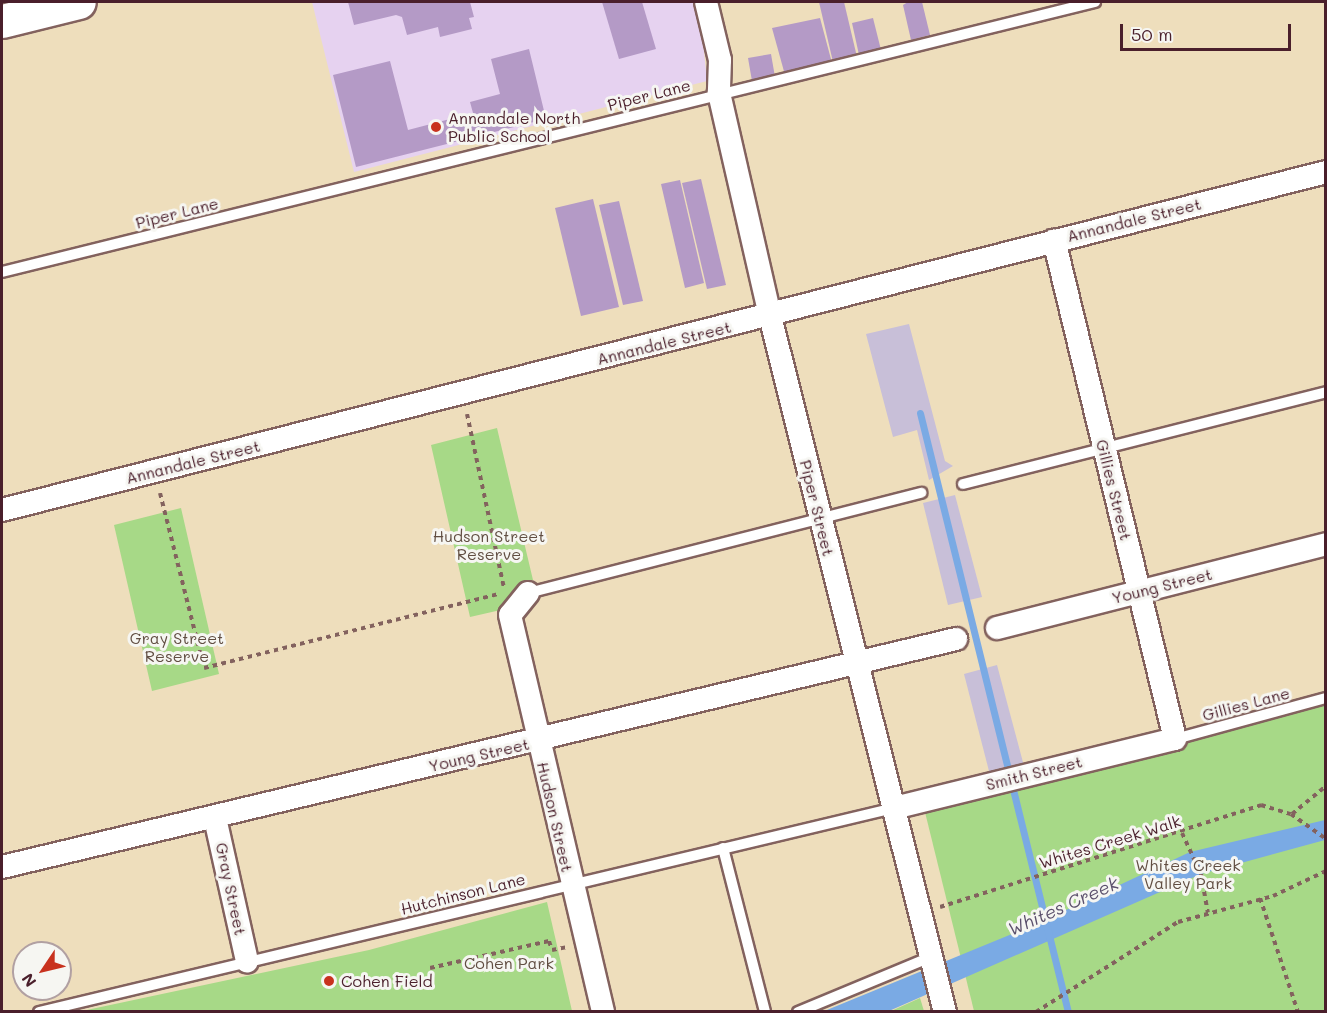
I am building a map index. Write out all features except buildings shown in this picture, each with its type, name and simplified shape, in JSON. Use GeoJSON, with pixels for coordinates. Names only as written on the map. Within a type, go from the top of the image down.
{"type":"FeatureCollection","features":[{"type":"Feature","properties":{"kind":"main road"},"geometry":{"type":"LineString","coordinates":[[2,21],[79,2]]}},
{"type":"Feature","properties":{"kind":"street","name":"Piper Street"},"geometry":{"type":"LineString","coordinates":[[706,2],[720,60],[719,93],[770,316],[819,519],[943,1002]]}},
{"type":"Feature","properties":{"kind":"street","name":"Annandale Street"},"geometry":{"type":"LineString","coordinates":[[2,510],[770,316],[1054,240],[1326,172]]}},
{"type":"Feature","properties":{"kind":"street","name":"Gillies Street"},"geometry":{"type":"LineString","coordinates":[[1054,240],[1175,739]]}},
{"type":"Feature","properties":{"kind":"street","name":"Young Street"},"geometry":{"type":"LineString","coordinates":[[998,628],[1326,544]]}},
{"type":"Feature","properties":{"kind":"street"},"geometry":{"type":"LineString","coordinates":[[510,615],[528,593]]}},
{"type":"Feature","properties":{"kind":"street","name":"Hudson Street"},"geometry":{"type":"LineString","coordinates":[[510,615],[570,884],[603,1011]]}},
{"type":"Feature","properties":{"kind":"street","name":"Young Street"},"geometry":{"type":"LineString","coordinates":[[2,867],[538,741],[956,639]]}},
{"type":"Feature","properties":{"kind":"street","name":"Smith Street"},"geometry":{"type":"LineString","coordinates":[[894,808],[1175,739]]}},
{"type":"Feature","properties":{"kind":"street","name":"Gray Street"},"geometry":{"type":"LineString","coordinates":[[215,818],[247,961]]}},
{"type":"Feature","properties":{"kind":"lane","name":"Piper Lane"},"geometry":{"type":"LineString","coordinates":[[2,272],[719,93],[1095,2]]}},
{"type":"Feature","properties":{"kind":"lane"},"geometry":{"type":"LineString","coordinates":[[963,484],[1326,392]]}},
{"type":"Feature","properties":{"kind":"lane"},"geometry":{"type":"LineString","coordinates":[[528,593],[921,493]]}},
{"type":"Feature","properties":{"kind":"lane","name":"Gillies Lane"},"geometry":{"type":"LineString","coordinates":[[1175,739],[1326,698]]}},
{"type":"Feature","properties":{"kind":"lane","name":"Hutchinson Lane"},"geometry":{"type":"LineString","coordinates":[[39,1011],[894,808]]}},
{"type":"Feature","properties":{"kind":"lane"},"geometry":{"type":"LineString","coordinates":[[723,848],[765,1011]]}},
{"type":"Feature","properties":{"kind":"lane"},"geometry":{"type":"LineString","coordinates":[[798,1011],[932,959]]}},
{"type":"Feature","properties":{"kind":"path"},"geometry":{"type":"LineString","coordinates":[[463,394],[510,615]]}},
{"type":"Feature","properties":{"kind":"path"},"geometry":{"type":"LineString","coordinates":[[165,512],[204,668],[505,592]]}},
{"type":"Feature","properties":{"kind":"path"},"geometry":{"type":"LineString","coordinates":[[1292,814],[1326,786]]}},
{"type":"Feature","properties":{"kind":"path","name":"Whites Creek Walk"},"geometry":{"type":"LineString","coordinates":[[937,919],[935,908],[1182,833],[1261,805],[1292,814],[1326,839]]}},
{"type":"Feature","properties":{"kind":"path"},"geometry":{"type":"LineString","coordinates":[[1182,833],[1201,874],[1208,912]]}},
{"type":"Feature","properties":{"kind":"path"},"geometry":{"type":"LineString","coordinates":[[1036,1011],[1178,922],[1260,898],[1326,872]]}},
{"type":"Feature","properties":{"kind":"path"},"geometry":{"type":"LineString","coordinates":[[1260,898],[1299,1011]]}},
{"type":"Feature","properties":{"kind":"path"},"geometry":{"type":"LineString","coordinates":[[430,968],[549,941],[552,950],[557,949]]}},
{"type":"Feature","properties":{"kind":"shaded area","name":"Annandale North Public School"},"geometry":{"type":"Polygon","coordinates":[[[312,2],[699,2],[707,81],[354,172],[312,2]]]}},
{"type":"Feature","properties":{"kind":"shaded area"},"geometry":{"type":"Polygon","coordinates":[[[909,324],[945,461],[953,466],[929,480],[917,430],[893,437],[866,334],[909,324]]]}},
{"type":"Feature","properties":{"kind":"shaded area"},"geometry":{"type":"Polygon","coordinates":[[[955,495],[982,597],[948,605],[923,503],[955,495]]]}},
{"type":"Feature","properties":{"kind":"shaded area"},"geometry":{"type":"Polygon","coordinates":[[[997,665],[1024,766],[990,775],[964,674],[997,665]]]}},
{"type":"Feature","properties":{"kind":"green space","name":"Hudson Street Reserve"},"geometry":{"type":"Polygon","coordinates":[[[497,428],[533,580],[522,583],[505,609],[470,617],[431,445],[497,428]]]}},
{"type":"Feature","properties":{"kind":"green space","name":"Gray Street Reserve"},"geometry":{"type":"Polygon","coordinates":[[[181,508],[219,674],[152,691],[114,525],[181,508]]]}},
{"type":"Feature","properties":{"kind":"green space","name":"Whites Creek Valley Park"},"geometry":{"type":"Polygon","coordinates":[[[1325,697],[1325,1011],[974,1011],[922,800],[1325,697]]]}},
{"type":"Feature","properties":{"kind":"green space","name":"Cohen Park"},"geometry":{"type":"Polygon","coordinates":[[[547,902],[572,1011],[82,1011],[369,950],[547,902]]]}},
{"type":"Feature","properties":{"kind":"green space"},"geometry":{"type":"Polygon","coordinates":[[[920,998],[924,1011],[889,1012],[920,998]]]}},
{"type":"Feature","properties":{"kind":"water","name":"Whites Creek"},"geometry":{"type":"Polygon","coordinates":[[[1325,820],[1325,840],[1201,874],[889,1011],[822,1012],[1034,925],[1190,852],[1325,820]]]}},
{"type":"Feature","properties":{"kind":"waterway"},"geometry":{"type":"LineString","coordinates":[[920,413],[1068,1012]]}},
{"type":"Feature","properties":{"kind":"place","name":"Annandale North Public School"},"geometry":{"type":"Point","coordinates":[436,127]}},
{"type":"Feature","properties":{"kind":"place","name":"Cohen Field"},"geometry":{"type":"Point","coordinates":[329,981]}}]}
